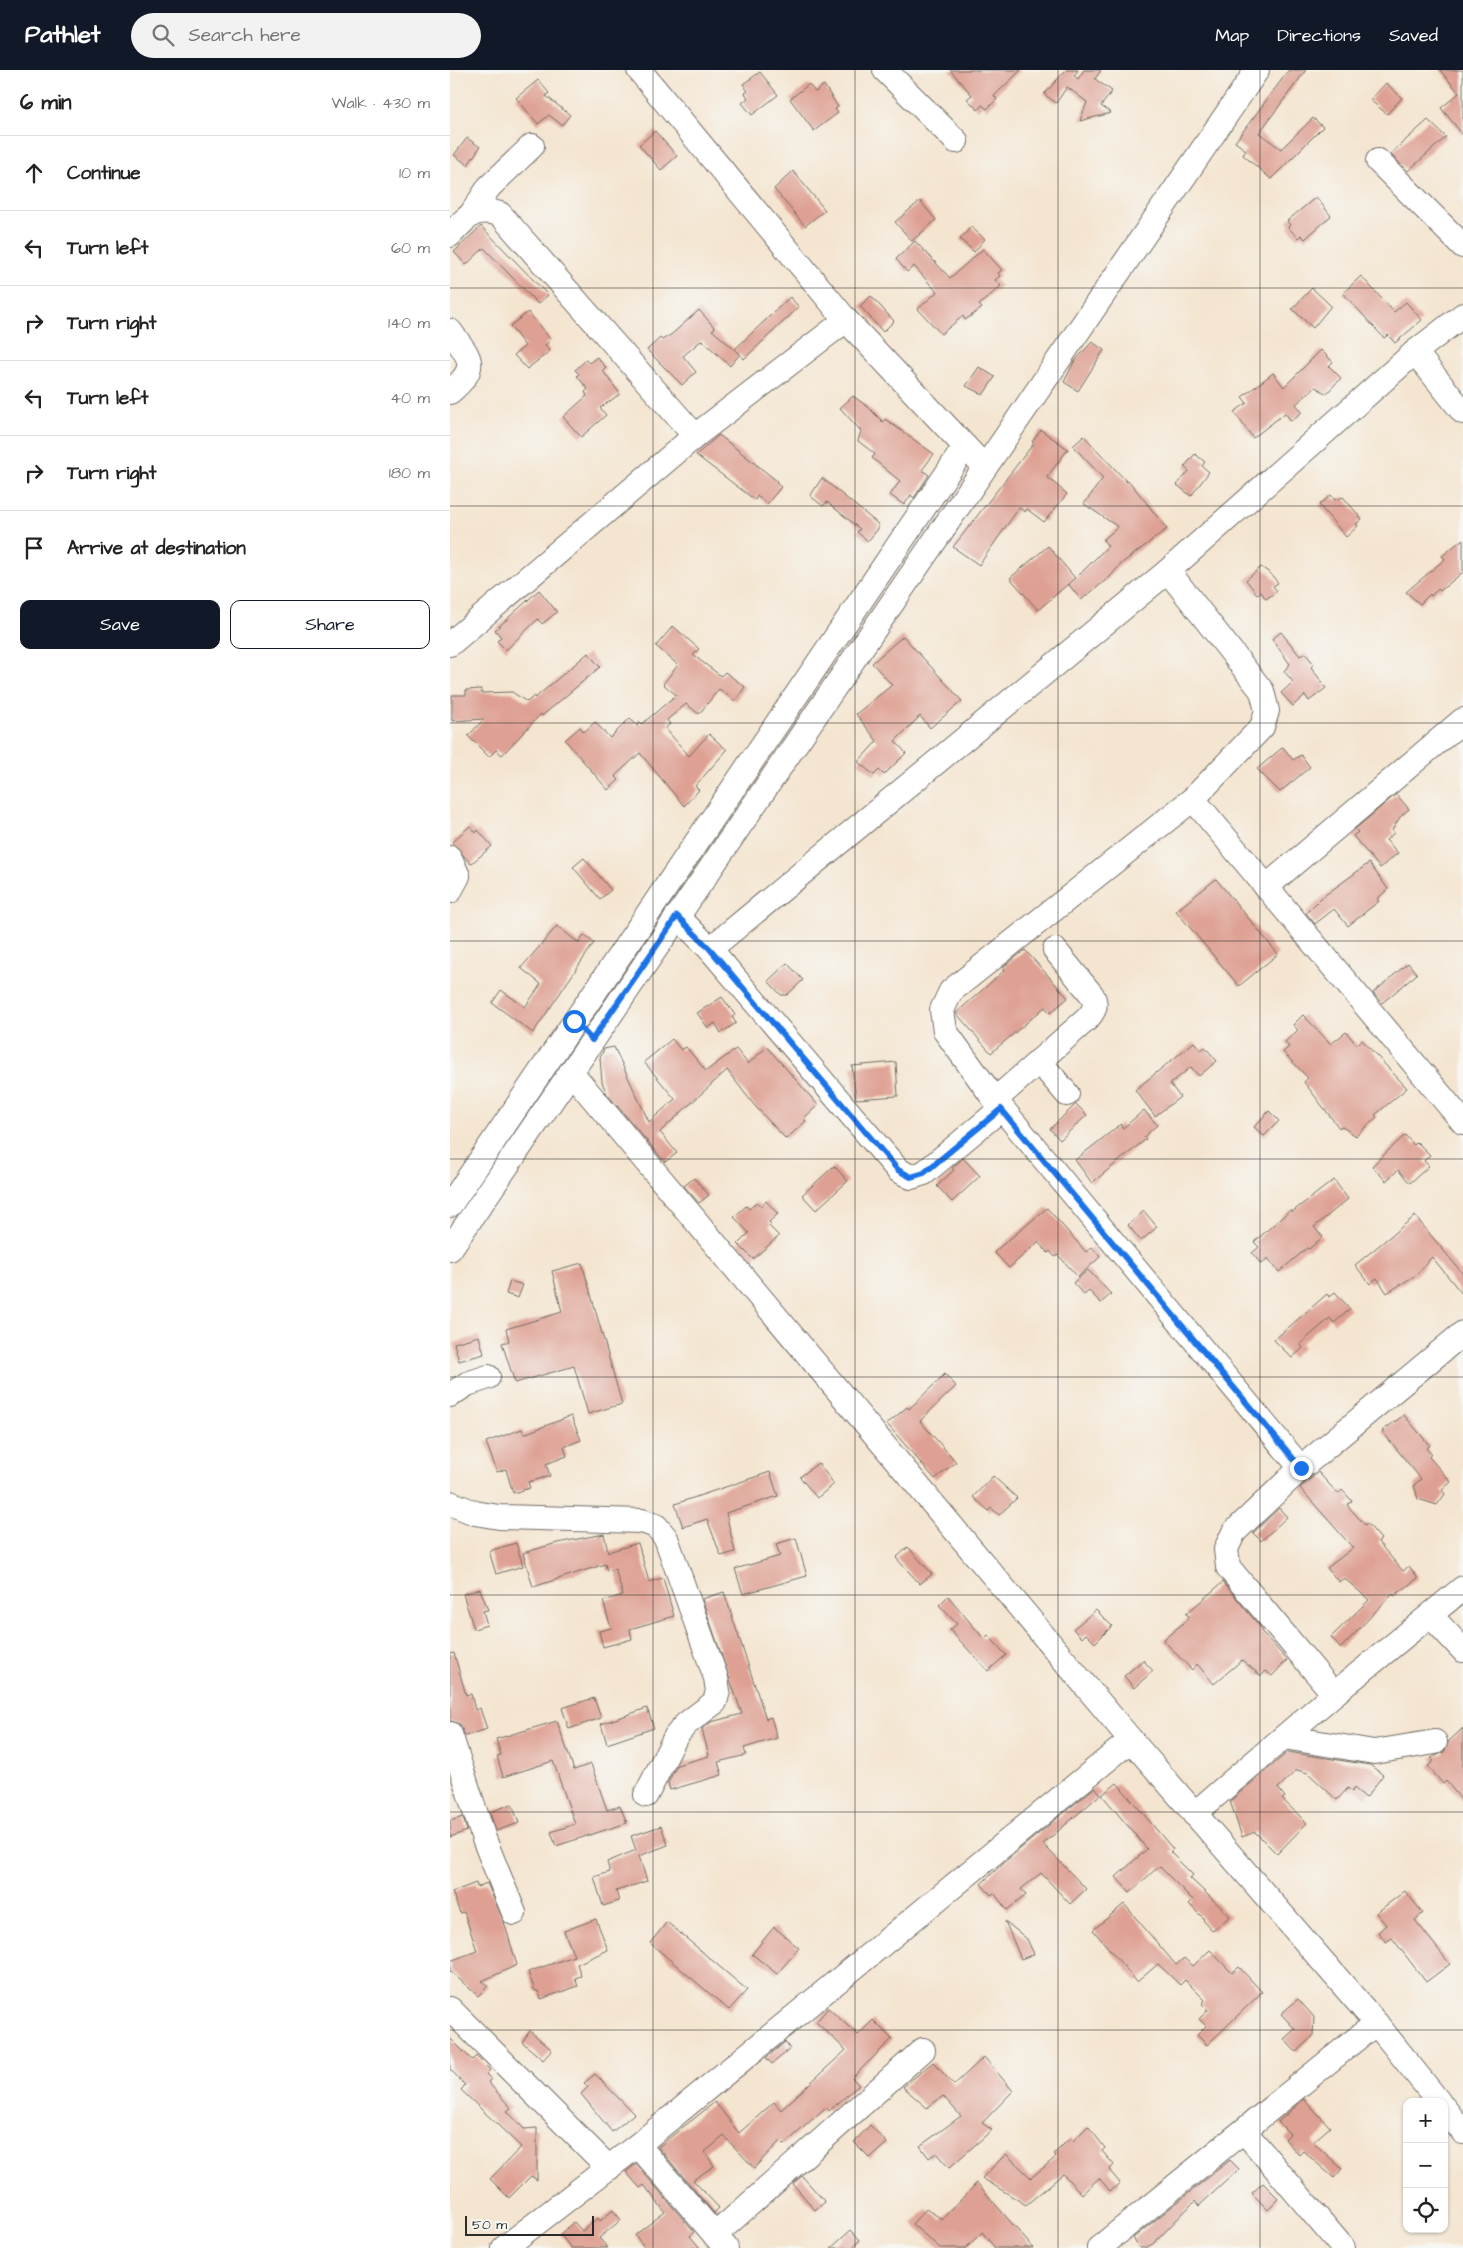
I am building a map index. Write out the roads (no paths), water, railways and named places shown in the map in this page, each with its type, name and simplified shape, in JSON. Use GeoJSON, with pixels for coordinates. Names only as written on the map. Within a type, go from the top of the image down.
{"type":"FeatureCollection","features":[{"type":"Feature","properties":{"kind":"street"},"geometry":{"type":"LineString","coordinates":[[639,70],[846,320],[984,468]]}},
{"type":"Feature","properties":{"kind":"street"},"geometry":{"type":"LineString","coordinates":[[885,70],[956,141]]}},
{"type":"Feature","properties":{"kind":"street"},"geometry":{"type":"LineString","coordinates":[[450,1249],[1258,70]]}},
{"type":"Feature","properties":{"kind":"street"},"geometry":{"type":"LineString","coordinates":[[450,234],[472,213],[488,187],[532,146]]}},
{"type":"Feature","properties":{"kind":"street"},"geometry":{"type":"LineString","coordinates":[[1378,161],[1463,246]]}},
{"type":"Feature","properties":{"kind":"street"},"geometry":{"type":"LineString","coordinates":[[472,213],[486,210],[500,214],[695,436]]}},
{"type":"Feature","properties":{"kind":"street"},"geometry":{"type":"LineString","coordinates":[[710,949],[1168,571],[1415,352],[1463,315]]}},
{"type":"Feature","properties":{"kind":"street"},"geometry":{"type":"LineString","coordinates":[[450,644],[695,436],[846,320]]}},
{"type":"Feature","properties":{"kind":"street"},"geometry":{"type":"LineString","coordinates":[[450,331],[468,354],[470,367],[466,379],[450,392]]}},
{"type":"Feature","properties":{"kind":"street"},"geometry":{"type":"LineString","coordinates":[[1415,352],[1463,412]]}},
{"type":"Feature","properties":{"kind":"street"},"geometry":{"type":"LineString","coordinates":[[450,1205],[965,447]]}},
{"type":"Feature","properties":{"kind":"street"},"geometry":{"type":"LineString","coordinates":[[1168,571],[1262,691],[1268,711],[1262,727],[1193,799],[951,991],[942,1010],[945,1031],[998,1105],[1301,1468]]}},
{"type":"Feature","properties":{"kind":"street"},"geometry":{"type":"LineString","coordinates":[[1266,887],[1463,720]]}},
{"type":"Feature","properties":{"kind":"street"},"geometry":{"type":"LineString","coordinates":[[1193,799],[1463,1122]]}},
{"type":"Feature","properties":{"kind":"street"},"geometry":{"type":"LineString","coordinates":[[450,858],[458,876],[450,891]]}},
{"type":"Feature","properties":{"kind":"street"},"geometry":{"type":"LineString","coordinates":[[677,916],[710,949],[898,1170],[911,1177],[924,1173],[998,1105],[1039,1061],[1087,1019],[1095,1009],[1096,1002],[1092,995],[1055,950]]}},
{"type":"Feature","properties":{"kind":"street"},"geometry":{"type":"LineString","coordinates":[[574,1021],[592,1040]]}},
{"type":"Feature","properties":{"kind":"street"},"geometry":{"type":"LineString","coordinates":[[1039,1061],[1067,1094]]}},
{"type":"Feature","properties":{"kind":"street"},"geometry":{"type":"LineString","coordinates":[[571,1072],[1131,1740],[1376,2023],[1436,2098]]}},
{"type":"Feature","properties":{"kind":"street"},"geometry":{"type":"LineString","coordinates":[[1334,1694],[1228,1567],[1226,1549],[1234,1532],[1301,1468],[1463,1333]]}},
{"type":"Feature","properties":{"kind":"street"},"geometry":{"type":"LineString","coordinates":[[450,1395],[467,1384],[488,1377]]}},
{"type":"Feature","properties":{"kind":"street"},"geometry":{"type":"LineString","coordinates":[[450,1503],[475,1513],[499,1517],[642,1522],[656,1526],[666,1538],[716,1678],[718,1691],[715,1702],[686,1724],[676,1736],[646,1795]]}},
{"type":"Feature","properties":{"kind":"street"},"geometry":{"type":"LineString","coordinates":[[1194,1814],[1334,1694],[1463,1588]]}},
{"type":"Feature","properties":{"kind":"street"},"geometry":{"type":"LineString","coordinates":[[1431,1616],[1463,1650]]}},
{"type":"Feature","properties":{"kind":"street"},"geometry":{"type":"LineString","coordinates":[[450,1734],[484,1839],[514,1913]]}},
{"type":"Feature","properties":{"kind":"street"},"geometry":{"type":"LineString","coordinates":[[1284,1737],[1374,1752],[1435,1742]]}},
{"type":"Feature","properties":{"kind":"street"},"geometry":{"type":"LineString","coordinates":[[504,2248],[638,2145],[1131,1740]]}},
{"type":"Feature","properties":{"kind":"street"},"geometry":{"type":"LineString","coordinates":[[450,2008],[609,2168]]}},
{"type":"Feature","properties":{"kind":"street"},"geometry":{"type":"LineString","coordinates":[[1099,2248],[1376,2023]]}},
{"type":"Feature","properties":{"kind":"street"},"geometry":{"type":"LineString","coordinates":[[638,2145],[720,2242],[923,2050]]}},
{"type":"Feature","properties":{"kind":"street"},"geometry":{"type":"LineString","coordinates":[[1448,2113],[1463,2132]]}},
{"type":"Feature","properties":{"kind":"street"},"geometry":{"type":"LineString","coordinates":[[1244,2131],[1342,2248]]}}]}
